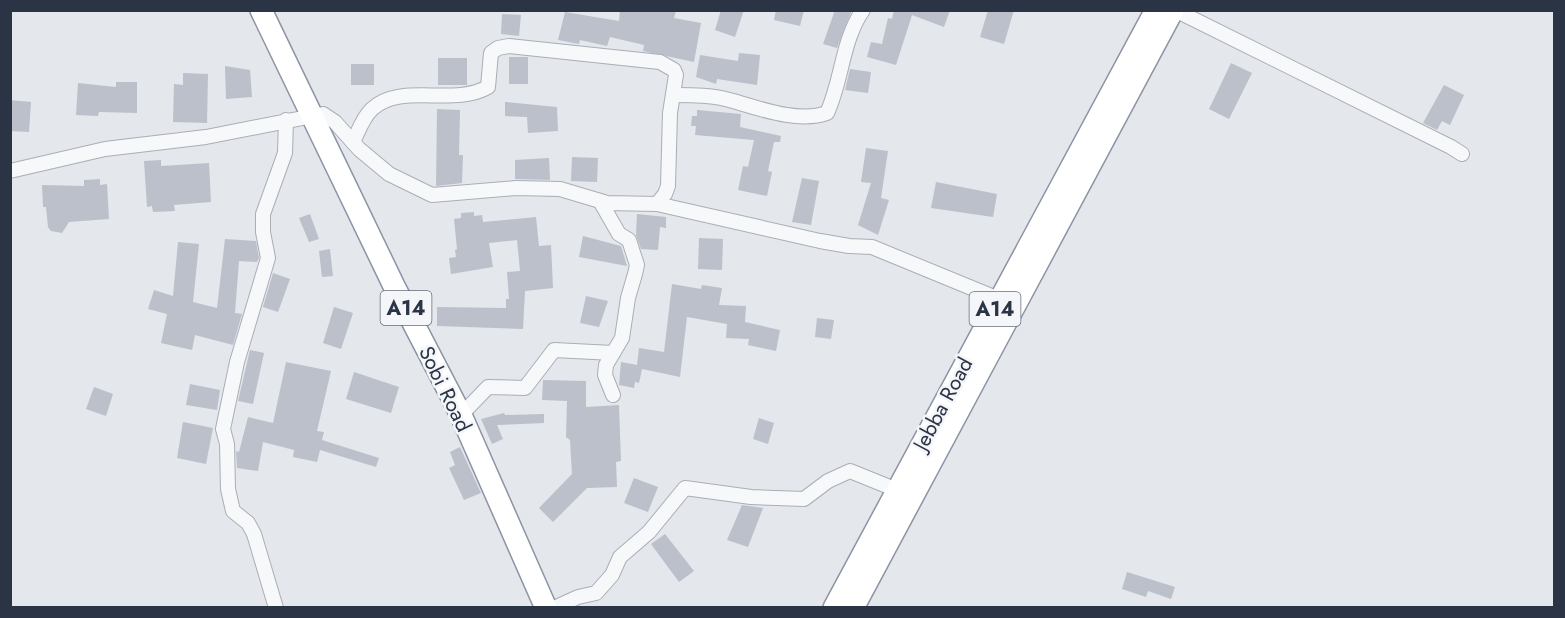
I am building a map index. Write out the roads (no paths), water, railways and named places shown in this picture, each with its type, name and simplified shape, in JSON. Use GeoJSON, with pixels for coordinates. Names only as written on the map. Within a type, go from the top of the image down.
{"type":"FeatureCollection","features":[{"type":"Feature","properties":{"kind":"highway","name":"Sobi Road"},"geometry":{"type":"LineString","coordinates":[[261,10],[394,286],[460,415],[546,608]]}},
{"type":"Feature","properties":{"kind":"highway","name":"Jebba Road"},"geometry":{"type":"LineString","coordinates":[[834,608],[1156,10]]}},
{"type":"Feature","properties":{"kind":"highway","name":"A14"},"geometry":{"type":"LineString","coordinates":[[854,608],[1174,10]]}},
{"type":"Feature","properties":{"kind":"street"},"geometry":{"type":"LineString","coordinates":[[673,95],[732,100],[753,109],[802,116],[817,117],[827,113],[836,94],[843,58],[863,10]]}},
{"type":"Feature","properties":{"kind":"street"},"geometry":{"type":"LineString","coordinates":[[1174,10],[1462,154]]}},
{"type":"Feature","properties":{"kind":"street"},"geometry":{"type":"LineString","coordinates":[[353,142],[372,110],[388,100],[406,96],[475,95],[488,87],[491,53],[498,48],[509,46],[660,62],[674,70],[668,186],[657,204]]}},
{"type":"Feature","properties":{"kind":"street"},"geometry":{"type":"LineString","coordinates":[[10,171],[105,149],[206,137],[312,114],[329,117],[389,174],[432,195],[516,188],[550,188],[600,201],[657,204],[820,241],[872,247],[1001,300]]}},
{"type":"Feature","properties":{"kind":"street"},"geometry":{"type":"LineString","coordinates":[[276,608],[254,534],[248,523],[233,511],[228,489],[227,444],[223,429],[237,362],[268,258],[263,232],[263,214],[285,153],[286,120]]}},
{"type":"Feature","properties":{"kind":"street"},"geometry":{"type":"LineString","coordinates":[[600,201],[620,234],[629,240],[637,265],[628,298],[622,338],[606,364],[605,375],[613,395]]}},
{"type":"Feature","properties":{"kind":"street"},"geometry":{"type":"LineString","coordinates":[[460,415],[488,387],[525,388],[554,350],[613,353]]}},
{"type":"Feature","properties":{"kind":"street"},"geometry":{"type":"LineString","coordinates":[[554,608],[578,597],[596,593],[612,575],[620,557],[649,532],[685,488],[751,497],[804,499],[828,481],[850,471],[897,490]]}}]}
